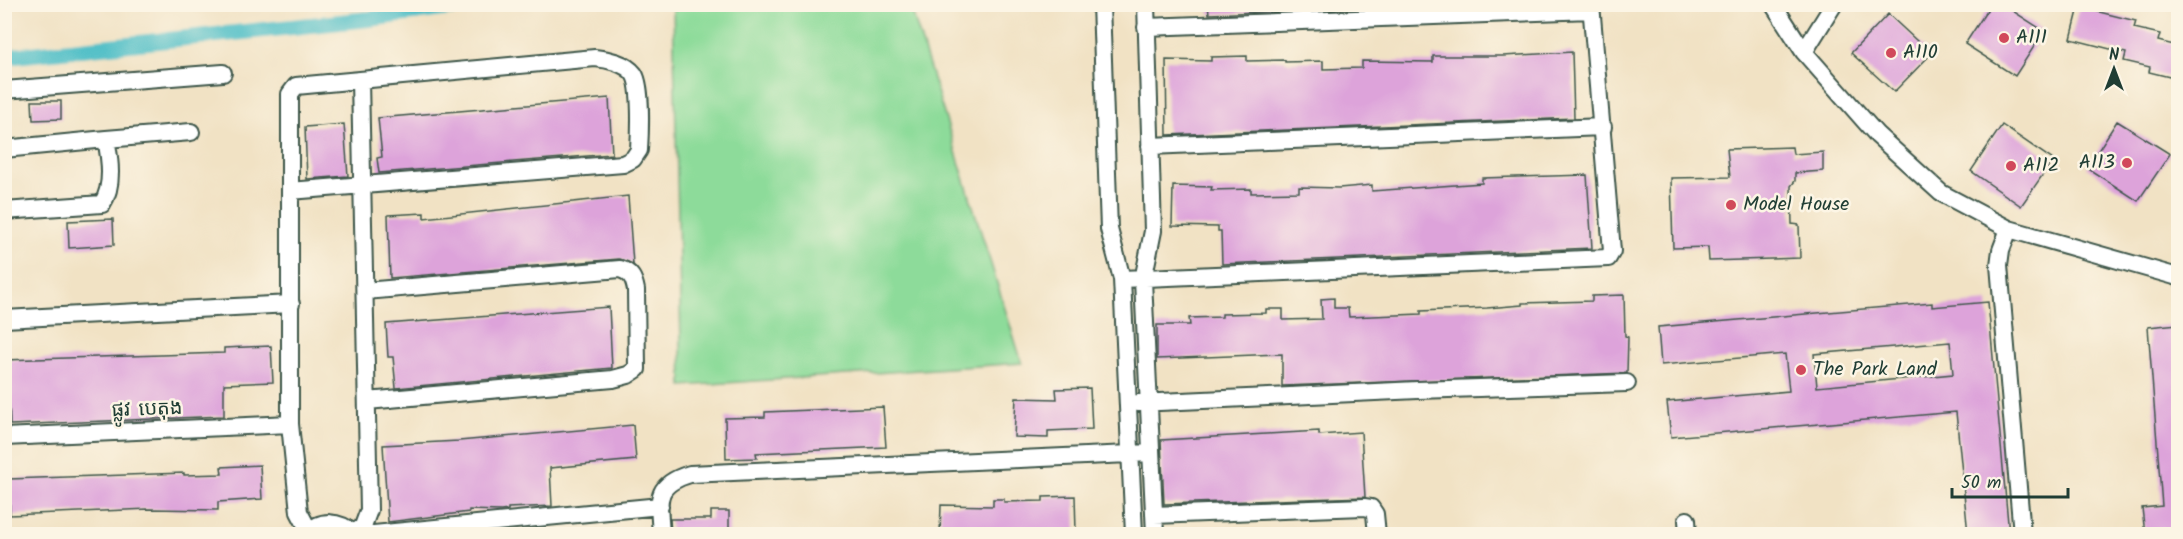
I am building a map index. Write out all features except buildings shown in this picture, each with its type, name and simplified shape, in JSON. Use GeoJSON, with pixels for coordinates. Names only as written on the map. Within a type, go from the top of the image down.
{"type":"FeatureCollection","features":[{"type":"Feature","properties":{"kind":"street"},"geometry":{"type":"LineString","coordinates":[[1101,4],[1109,229],[1122,279],[1134,534]]}},
{"type":"Feature","properties":{"kind":"street"},"geometry":{"type":"LineString","coordinates":[[1146,4],[1153,231],[1143,280],[1155,534]]}},
{"type":"Feature","properties":{"kind":"street"},"geometry":{"type":"LineString","coordinates":[[1773,4],[1804,52],[1877,135],[1941,193],[2009,229],[2178,277]]}},
{"type":"Feature","properties":{"kind":"street"},"geometry":{"type":"LineString","coordinates":[[1804,52],[1834,4]]}},
{"type":"Feature","properties":{"kind":"street"},"geometry":{"type":"LineString","coordinates":[[1122,279],[1143,280],[1608,258],[1612,251],[1591,7],[1146,27]]}},
{"type":"Feature","properties":{"kind":"street"},"geometry":{"type":"LineString","coordinates":[[290,191],[623,164],[633,159],[639,150],[638,83],[633,73],[624,66],[595,58],[296,86],[292,90],[290,94],[290,191],[291,304],[290,424],[299,512],[308,529],[307,533]]}},
{"type":"Feature","properties":{"kind":"street"},"geometry":{"type":"LineString","coordinates":[[4,90],[223,73]]}},
{"type":"Feature","properties":{"kind":"street"},"geometry":{"type":"LineString","coordinates":[[307,533],[322,524],[334,523],[354,534],[363,526],[369,510],[360,80]]}},
{"type":"Feature","properties":{"kind":"street"},"geometry":{"type":"LineString","coordinates":[[1150,146],[1603,127]]}},
{"type":"Feature","properties":{"kind":"street"},"geometry":{"type":"LineString","coordinates":[[4,149],[191,132]]}},
{"type":"Feature","properties":{"kind":"street"},"geometry":{"type":"LineString","coordinates":[[4,211],[102,204],[107,197],[110,163],[106,139]]}},
{"type":"Feature","properties":{"kind":"street"},"geometry":{"type":"LineString","coordinates":[[2009,229],[2001,250],[1999,265],[2022,534]]}},
{"type":"Feature","properties":{"kind":"street"},"geometry":{"type":"LineString","coordinates":[[364,291],[620,269],[628,272],[634,280],[636,290],[637,369],[628,375],[614,379],[367,401]]}},
{"type":"Feature","properties":{"kind":"street"},"geometry":{"type":"LineString","coordinates":[[4,319],[291,304]]}},
{"type":"Feature","properties":{"kind":"street"},"geometry":{"type":"LineString","coordinates":[[1128,404],[1627,383]]}},
{"type":"Feature","properties":{"kind":"street","name":"ផ្លូវ បេតុង"},"geometry":{"type":"LineString","coordinates":[[4,437],[290,424]]}},
{"type":"Feature","properties":{"kind":"street"},"geometry":{"type":"LineString","coordinates":[[661,534],[662,492],[667,484],[678,477],[690,474],[1151,453]]}},
{"type":"Feature","properties":{"kind":"street"},"geometry":{"type":"LineString","coordinates":[[374,534],[660,506]]}},
{"type":"Feature","properties":{"kind":"street"},"geometry":{"type":"LineString","coordinates":[[1154,515],[1364,507],[1371,508],[1375,514],[1377,534]]}},
{"type":"Feature","properties":{"kind":"green space"},"geometry":{"type":"Polygon","coordinates":[[[673,5],[910,5],[1022,363],[682,386],[673,5]]]}},
{"type":"Feature","properties":{"kind":"waterway"},"geometry":{"type":"LineString","coordinates":[[4,57],[369,19],[477,4]]}},
{"type":"Feature","properties":{"kind":"place","name":"A111"},"geometry":{"type":"Point","coordinates":[2004,38]}},
{"type":"Feature","properties":{"kind":"place","name":"A110"},"geometry":{"type":"Point","coordinates":[1891,53]}},
{"type":"Feature","properties":{"kind":"place","name":"A113"},"geometry":{"type":"Point","coordinates":[2127,163]}},
{"type":"Feature","properties":{"kind":"place","name":"A112"},"geometry":{"type":"Point","coordinates":[2011,166]}},
{"type":"Feature","properties":{"kind":"place","name":"Model House"},"geometry":{"type":"Point","coordinates":[1731,205]}},
{"type":"Feature","properties":{"kind":"place","name":"The Park Land"},"geometry":{"type":"Point","coordinates":[1801,370]}}]}
